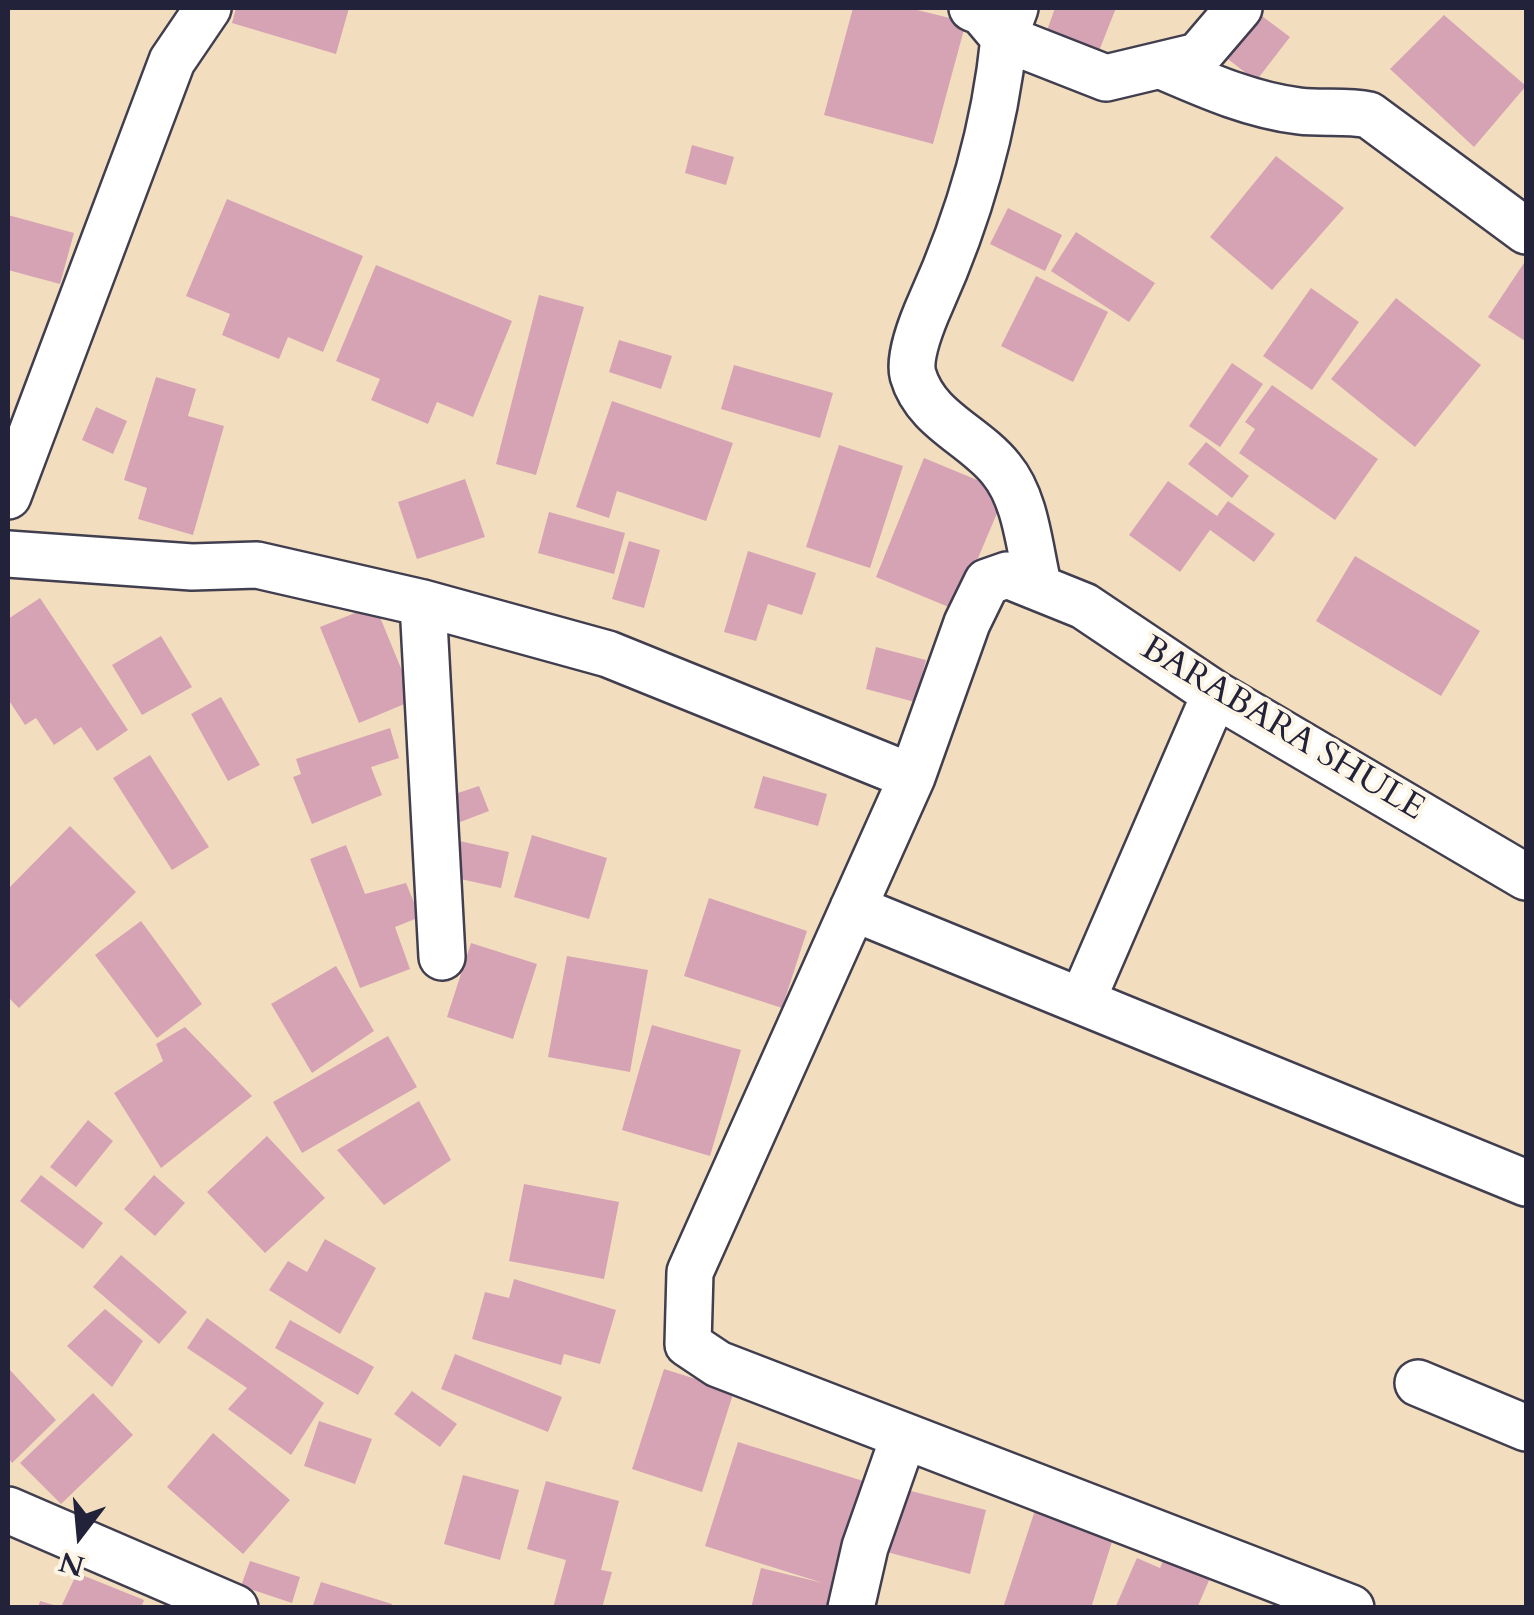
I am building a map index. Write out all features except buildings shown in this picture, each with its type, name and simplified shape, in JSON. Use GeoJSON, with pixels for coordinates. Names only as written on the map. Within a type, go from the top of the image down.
{"type":"FeatureCollection","features":[{"type":"Feature","properties":{"kind":"street"},"geometry":{"type":"LineString","coordinates":[[8,496],[172,61],[208,8]]}},
{"type":"Feature","properties":{"kind":"street"},"geometry":{"type":"LineString","coordinates":[[997,18],[1106,78],[1198,56],[1239,8]]}},
{"type":"Feature","properties":{"kind":"street"},"geometry":{"type":"LineString","coordinates":[[997,18],[1000,74],[960,238],[922,322],[912,372],[932,410],[999,466],[1017,491],[1038,584],[1007,575],[988,582],[968,624],[912,777],[690,1272],[688,1344],[718,1364],[1352,1608]]}},
{"type":"Feature","properties":{"kind":"street"},"geometry":{"type":"LineString","coordinates":[[1164,67],[1236,98],[1302,111],[1340,109],[1369,115],[1526,232]]}},
{"type":"Feature","properties":{"kind":"street"},"geometry":{"type":"LineString","coordinates":[[8,554],[192,567],[257,565],[423,603],[608,654],[912,777]]}},
{"type":"Feature","properties":{"kind":"street","name":"BARABARA SHULE"},"geometry":{"type":"LineString","coordinates":[[1038,584],[1084,606],[1215,694],[1526,876]]}},
{"type":"Feature","properties":{"kind":"street"},"geometry":{"type":"LineString","coordinates":[[423,603],[442,957]]}},
{"type":"Feature","properties":{"kind":"street"},"geometry":{"type":"LineString","coordinates":[[1082,1001],[1215,694]]}},
{"type":"Feature","properties":{"kind":"street"},"geometry":{"type":"LineString","coordinates":[[853,908],[1526,1183]]}},
{"type":"Feature","properties":{"kind":"street"},"geometry":{"type":"LineString","coordinates":[[1418,1382],[1526,1428]]}},
{"type":"Feature","properties":{"kind":"street"},"geometry":{"type":"LineString","coordinates":[[851,1608],[865,1547],[904,1436]]}},
{"type":"Feature","properties":{"kind":"street"},"geometry":{"type":"LineString","coordinates":[[8,1510],[235,1608]]}}]}
